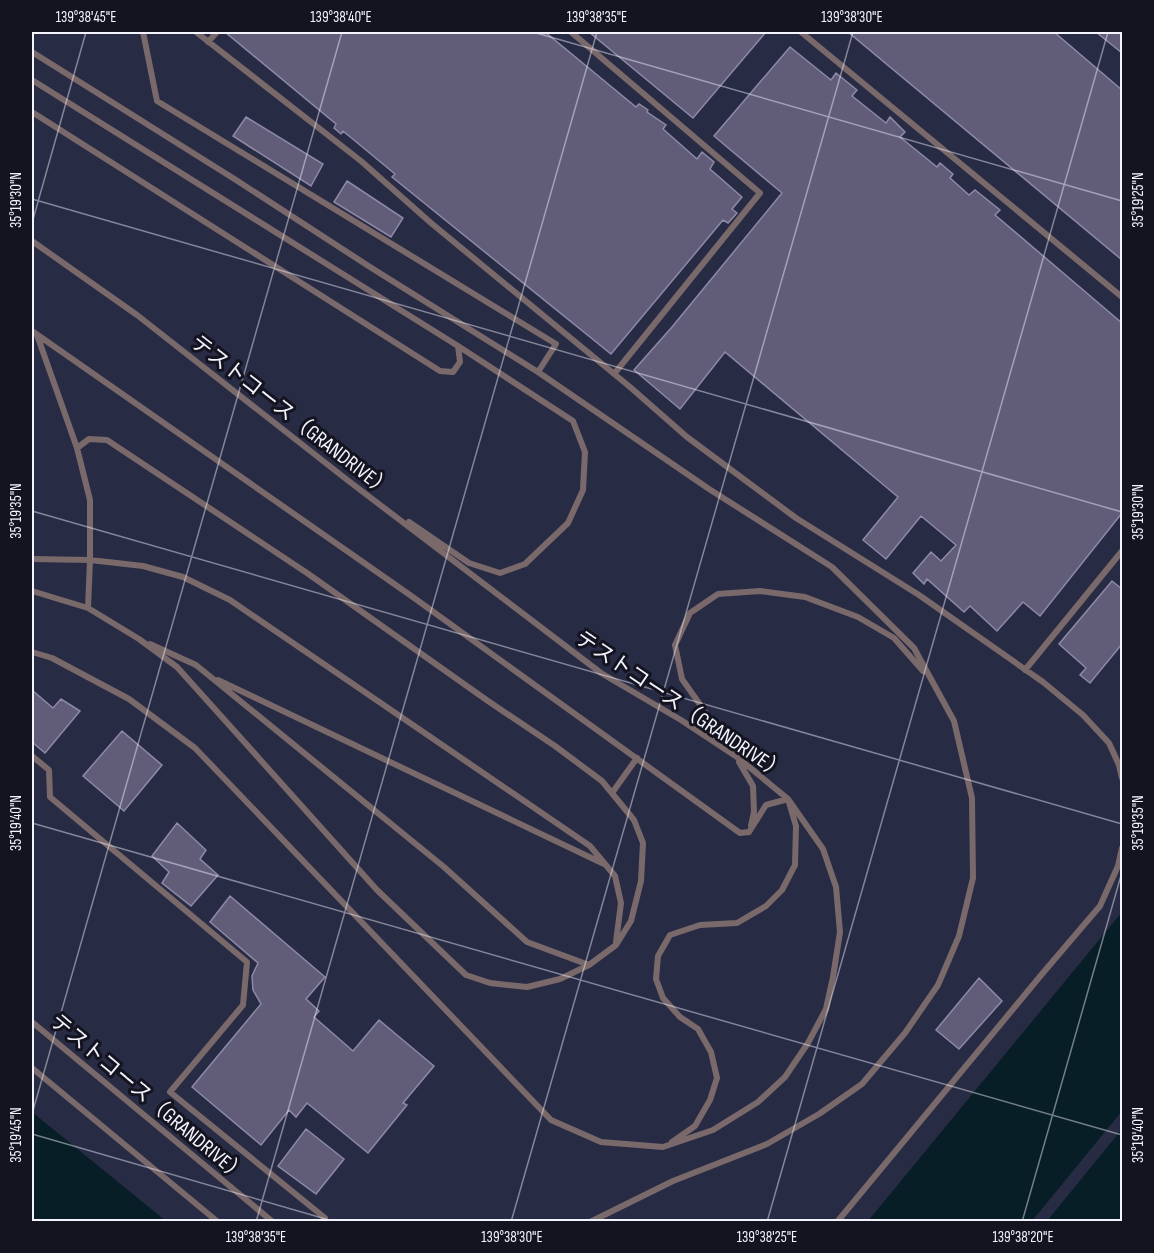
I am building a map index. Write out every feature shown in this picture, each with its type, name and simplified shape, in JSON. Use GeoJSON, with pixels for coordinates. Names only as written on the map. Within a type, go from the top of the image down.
{"type":"FeatureCollection","features":[{"type":"Feature","properties":{"kind":"lane"},"geometry":{"type":"LineString","coordinates":[[143,32],[157,101],[556,344],[538,372]]}},
{"type":"Feature","properties":{"kind":"lane"},"geometry":{"type":"LineString","coordinates":[[196,32],[361,161],[430,223],[687,437],[796,518],[919,595],[1042,682],[1083,715],[1109,743],[1122,778]]}},
{"type":"Feature","properties":{"kind":"lane"},"geometry":{"type":"LineString","coordinates":[[208,42],[217,32]]}},
{"type":"Feature","properties":{"kind":"lane"},"geometry":{"type":"LineString","coordinates":[[571,32],[760,193],[614,374]]}},
{"type":"Feature","properties":{"kind":"lane"},"geometry":{"type":"LineString","coordinates":[[801,32],[1122,297]]}},
{"type":"Feature","properties":{"kind":"lane"},"geometry":{"type":"LineString","coordinates":[[32,52],[538,372],[709,489],[832,567],[914,648],[954,721],[972,798],[973,878],[959,936],[938,985],[906,1033],[862,1084],[819,1114],[767,1144],[673,1181],[590,1221]]}},
{"type":"Feature","properties":{"kind":"lane"},"geometry":{"type":"LineString","coordinates":[[32,80],[458,346],[573,421],[585,452],[582,490],[568,523],[525,564],[500,573],[469,563],[346,479]]}},
{"type":"Feature","properties":{"kind":"lane"},"geometry":{"type":"LineString","coordinates":[[32,112],[440,371],[453,372],[460,362],[458,346]]}},
{"type":"Feature","properties":{"kind":"lane","name":"テストコース（GRANDRIVE）"},"geometry":{"type":"LineString","coordinates":[[32,241],[137,315],[346,479],[601,673],[681,720],[737,758],[788,799],[823,849],[836,887],[840,932],[834,977],[826,1010],[785,1077],[758,1102],[713,1130],[663,1147],[601,1142],[551,1120],[195,748],[129,699],[52,658],[32,652]]}},
{"type":"Feature","properties":{"kind":"lane"},"geometry":{"type":"LineString","coordinates":[[34,332],[77,448],[90,500],[88,608]]}},
{"type":"Feature","properties":{"kind":"lane"},"geometry":{"type":"LineString","coordinates":[[34,332],[410,595],[740,833],[749,832]]}},
{"type":"Feature","properties":{"kind":"lane"},"geometry":{"type":"LineString","coordinates":[[32,591],[88,608],[139,639],[177,667],[377,890],[466,975],[490,983],[527,987],[560,979],[590,965],[616,945],[631,921],[641,880],[643,843],[634,820],[602,781],[307,573],[106,440],[89,439],[77,448]]}},
{"type":"Feature","properties":{"kind":"lane"},"geometry":{"type":"LineString","coordinates":[[1025,670],[1122,551]]}},
{"type":"Feature","properties":{"kind":"lane"},"geometry":{"type":"LineString","coordinates":[[32,559],[90,560],[142,566],[183,577],[230,600],[590,846],[615,876],[621,903],[616,945]]}},
{"type":"Feature","properties":{"kind":"lane"},"geometry":{"type":"LineString","coordinates":[[749,832],[754,812],[753,786],[737,758],[682,679],[675,645],[690,613],[717,594],[760,591],[805,597],[858,617],[894,638],[933,682]]}},
{"type":"Feature","properties":{"kind":"lane"},"geometry":{"type":"LineString","coordinates":[[139,639],[196,665],[444,867],[527,942],[590,965]]}},
{"type":"Feature","properties":{"kind":"lane"},"geometry":{"type":"LineString","coordinates":[[210,676],[606,865]]}},
{"type":"Feature","properties":{"kind":"lane"},"geometry":{"type":"LineString","coordinates":[[32,756],[49,770],[50,797],[247,962],[243,1005],[170,1092],[324,1218]]}},
{"type":"Feature","properties":{"kind":"lane"},"geometry":{"type":"LineString","coordinates":[[612,793],[637,758]]}},
{"type":"Feature","properties":{"kind":"lane"},"geometry":{"type":"LineString","coordinates":[[663,1147],[695,1126],[710,1100],[717,1078],[711,1052],[698,1029],[680,1017],[663,998],[656,979],[658,956],[670,935],[700,925],[736,923],[766,906],[782,890],[795,865],[796,826],[788,799],[766,805],[749,832]]}},
{"type":"Feature","properties":{"kind":"lane"},"geometry":{"type":"LineString","coordinates":[[837,1221],[1100,906],[1118,866],[1122,848]]}},
{"type":"Feature","properties":{"kind":"lane","name":"テストコース（GRANDRIVE）"},"geometry":{"type":"LineString","coordinates":[[32,1022],[273,1221]]}},
{"type":"Feature","properties":{"kind":"lane"},"geometry":{"type":"LineString","coordinates":[[32,1068],[218,1221]]}},
{"type":"Feature","properties":{"kind":"water"},"geometry":{"type":"Polygon","coordinates":[[[1122,912],[1122,1111],[1032,1221],[868,1221],[1122,912]]]}},
{"type":"Feature","properties":{"kind":"water"},"geometry":{"type":"Polygon","coordinates":[[[32,1112],[166,1221],[32,1221],[32,1112]]]}},
{"type":"Feature","properties":{"kind":"water"},"geometry":{"type":"Polygon","coordinates":[[[1122,1129],[1122,1221],[1047,1221],[1122,1129]]]}},
{"type":"Feature","properties":{"kind":"building"},"geometry":{"type":"Polygon","coordinates":[[[225,32],[545,32],[636,107],[639,104],[666,125],[663,129],[697,159],[702,152],[714,162],[710,169],[742,197],[732,209],[737,213],[728,223],[723,220],[611,354],[392,177],[395,174],[343,131],[341,134],[334,128],[336,124],[225,32]]]}},
{"type":"Feature","properties":{"kind":"building"},"geometry":{"type":"Polygon","coordinates":[[[589,32],[766,32],[693,118],[589,32]]]}},
{"type":"Feature","properties":{"kind":"building"},"geometry":{"type":"Polygon","coordinates":[[[848,32],[1054,32],[1122,90],[1122,260],[848,32]]]}},
{"type":"Feature","properties":{"kind":"building"},"geometry":{"type":"Polygon","coordinates":[[[1096,32],[1122,32],[1122,53],[1096,32]]]}},
{"type":"Feature","properties":{"kind":"building"},"geometry":{"type":"Polygon","coordinates":[[[790,47],[831,80],[836,73],[857,90],[852,96],[886,123],[890,117],[905,132],[900,137],[937,167],[940,163],[953,174],[950,178],[969,195],[975,190],[1000,210],[995,215],[1122,323],[1122,513],[1040,616],[1023,602],[997,631],[970,606],[964,612],[927,579],[924,584],[913,573],[931,552],[941,561],[956,545],[921,516],[886,559],[863,540],[898,497],[725,352],[680,409],[634,370],[782,193],[714,136],[790,47]]]}},
{"type":"Feature","properties":{"kind":"building"},"geometry":{"type":"Polygon","coordinates":[[[246,117],[323,164],[311,186],[233,136],[246,117]]]}},
{"type":"Feature","properties":{"kind":"building"},"geometry":{"type":"Polygon","coordinates":[[[347,181],[403,218],[391,237],[334,202],[347,181]]]}},
{"type":"Feature","properties":{"kind":"building"},"geometry":{"type":"Polygon","coordinates":[[[1112,581],[1122,589],[1122,644],[1090,683],[1080,675],[1086,668],[1059,644],[1112,581]]]}},
{"type":"Feature","properties":{"kind":"building"},"geometry":{"type":"Polygon","coordinates":[[[32,690],[53,708],[61,699],[80,711],[45,753],[32,742],[32,690]]]}},
{"type":"Feature","properties":{"kind":"building"},"geometry":{"type":"Polygon","coordinates":[[[122,731],[162,765],[124,811],[83,776],[122,731]]]}},
{"type":"Feature","properties":{"kind":"building"},"geometry":{"type":"Polygon","coordinates":[[[177,823],[206,850],[200,859],[218,875],[191,906],[162,883],[169,872],[152,856],[177,823]]]}},
{"type":"Feature","properties":{"kind":"building"},"geometry":{"type":"Polygon","coordinates":[[[230,896],[325,977],[306,999],[319,1011],[314,1017],[353,1051],[379,1020],[434,1066],[403,1103],[407,1105],[368,1153],[307,1103],[296,1117],[289,1110],[261,1145],[192,1087],[261,1004],[253,990],[252,976],[258,963],[210,922],[230,896]]]}},
{"type":"Feature","properties":{"kind":"building"},"geometry":{"type":"Polygon","coordinates":[[[979,978],[1002,1001],[959,1049],[936,1030],[979,978]]]}},
{"type":"Feature","properties":{"kind":"building"},"geometry":{"type":"Polygon","coordinates":[[[306,1129],[344,1159],[316,1194],[278,1166],[306,1129]]]}}]}
